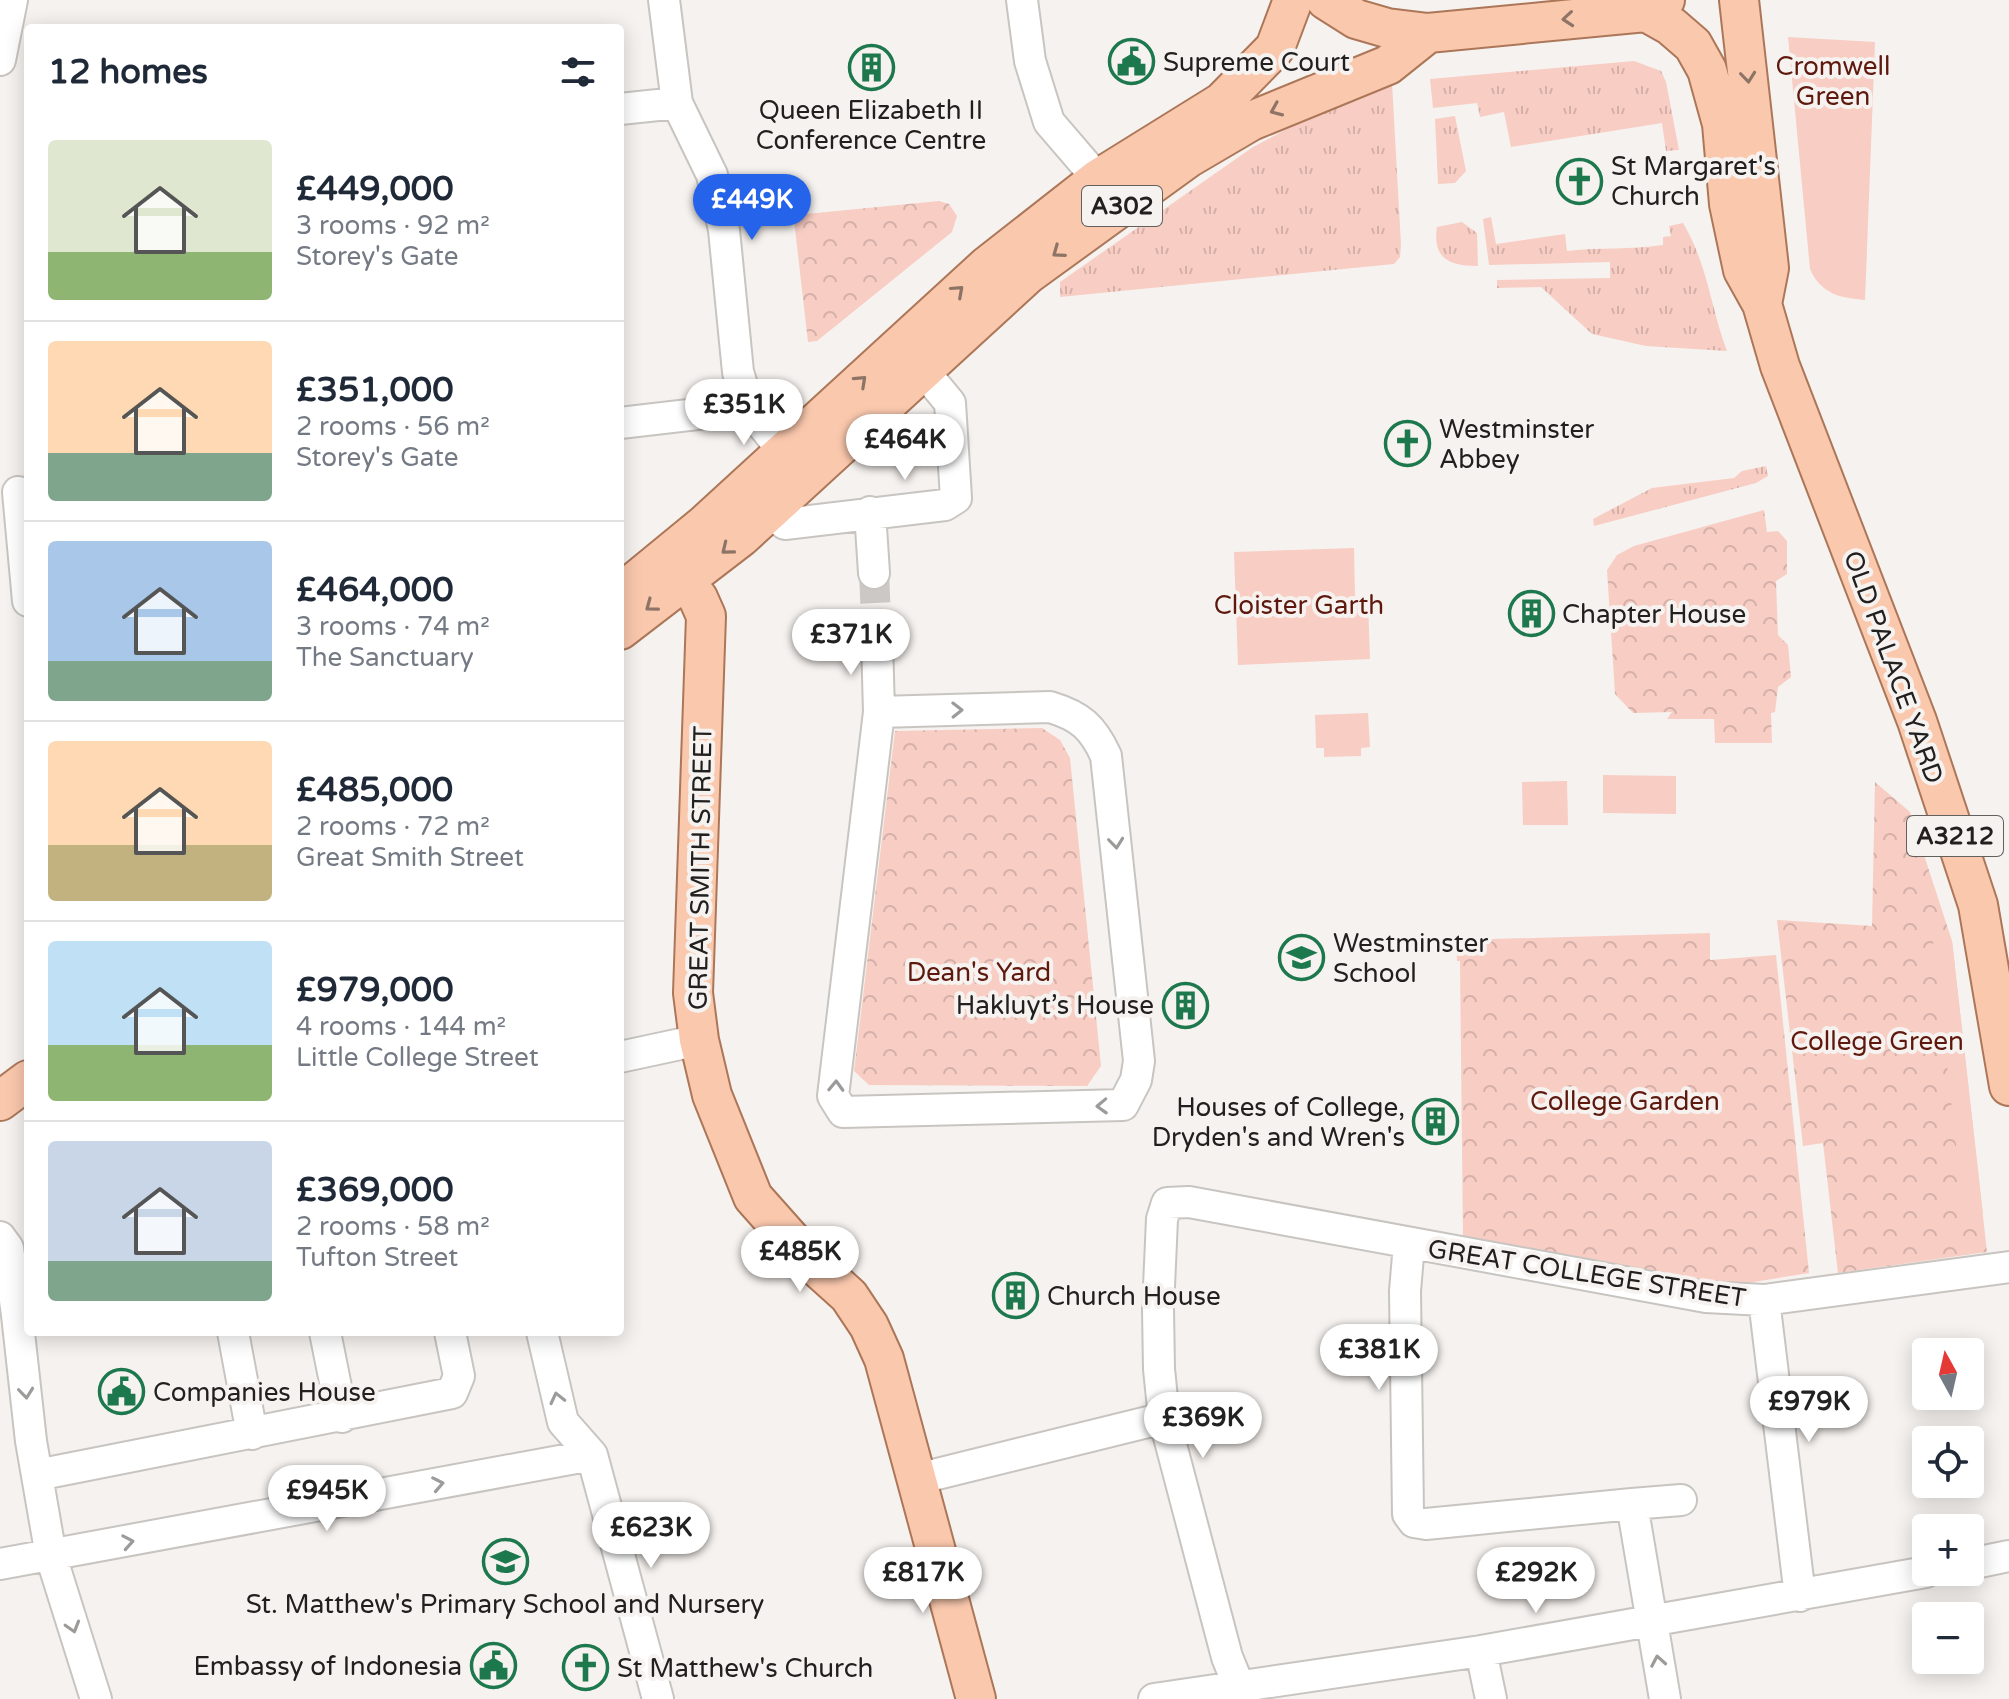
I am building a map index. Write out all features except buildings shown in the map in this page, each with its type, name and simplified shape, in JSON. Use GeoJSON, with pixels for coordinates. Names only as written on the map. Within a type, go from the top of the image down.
{"type":"FeatureCollection","features":[{"type":"Feature","properties":{"kind":"main road","name":"A302"},"geometry":{"type":"LineString","coordinates":[[624,626],[674,570],[793,465],[987,266],[1098,179],[1222,102],[1275,48],[1293,0]]}},
{"type":"Feature","properties":{"kind":"main road"},"geometry":{"type":"LineString","coordinates":[[1326,0],[1356,19],[1387,28],[1428,33],[1656,6]]}},
{"type":"Feature","properties":{"kind":"main road","name":"A3212"},"geometry":{"type":"LineString","coordinates":[[1739,0],[1769,268],[1762,304]]}},
{"type":"Feature","properties":{"kind":"main road","name":"A3212"},"geometry":{"type":"LineString","coordinates":[[1656,6],[1671,26],[1693,45],[1707,70],[1722,124],[1729,204],[1743,270],[1762,304]]}},
{"type":"Feature","properties":{"kind":"main road","name":"A302"},"geometry":{"type":"LineString","coordinates":[[624,592],[674,570],[769,512],[793,465],[922,369],[1028,274],[1188,158],[1251,121],[1388,65],[1428,33]]}},
{"type":"Feature","properties":{"kind":"main road","name":"OLD PALACE YARD"},"geometry":{"type":"LineString","coordinates":[[1762,304],[1797,409],[1917,721],[1983,928],[2009,1086]]}},
{"type":"Feature","properties":{"kind":"main road","name":"GREAT SMITH STREET"},"geometry":{"type":"LineString","coordinates":[[674,570],[698,598],[706,616],[693,993],[699,1040],[712,1095],[753,1197],[809,1260],[849,1296],[869,1326],[884,1359],[976,1699]]}},
{"type":"Feature","properties":{"kind":"main road"},"geometry":{"type":"LineString","coordinates":[[0,1101],[24,1083]]}},
{"type":"Feature","properties":{"kind":"street"},"geometry":{"type":"LineString","coordinates":[[0,60],[12,0]]}},
{"type":"Feature","properties":{"kind":"street"},"geometry":{"type":"LineString","coordinates":[[664,0],[677,103],[714,184],[724,230],[735,359],[749,408],[793,465]]}},
{"type":"Feature","properties":{"kind":"street"},"geometry":{"type":"LineString","coordinates":[[1022,0],[1030,61],[1049,122],[1098,179]]}},
{"type":"Feature","properties":{"kind":"street"},"geometry":{"type":"LineString","coordinates":[[624,109],[677,103]]}},
{"type":"Feature","properties":{"kind":"street"},"geometry":{"type":"LineString","coordinates":[[769,512],[785,524],[945,505],[956,498],[950,403],[922,369]]}},
{"type":"Feature","properties":{"kind":"street"},"geometry":{"type":"LineString","coordinates":[[624,423],[749,408]]}},
{"type":"Feature","properties":{"kind":"street"},"geometry":{"type":"LineString","coordinates":[[15,492],[24,567]]}},
{"type":"Feature","properties":{"kind":"street"},"geometry":{"type":"LineString","coordinates":[[870,512],[874,573]]}},
{"type":"Feature","properties":{"kind":"street"},"geometry":{"type":"LineString","coordinates":[[877,640],[879,712],[833,1096],[843,1112],[1123,1105],[1136,1080],[1139,1061],[1106,756],[1095,732],[1075,714],[1050,707],[879,712]]}},
{"type":"Feature","properties":{"kind":"street"},"geometry":{"type":"LineString","coordinates":[[624,1056],[699,1040]]}},
{"type":"Feature","properties":{"kind":"street","name":"GREAT COLLEGE STREET"},"geometry":{"type":"LineString","coordinates":[[1164,1418],[1158,1309],[1162,1219],[1167,1203],[1189,1202],[1706,1297],[1764,1300],[2009,1267]]}},
{"type":"Feature","properties":{"kind":"street"},"geometry":{"type":"LineString","coordinates":[[0,1237],[8,1248],[23,1314]]}},
{"type":"Feature","properties":{"kind":"street"},"geometry":{"type":"LineString","coordinates":[[1409,1244],[1405,1291],[1407,1503],[1414,1522],[1426,1524],[1681,1500]]}},
{"type":"Feature","properties":{"kind":"street"},"geometry":{"type":"LineString","coordinates":[[1764,1300],[1800,1596]]}},
{"type":"Feature","properties":{"kind":"street"},"geometry":{"type":"LineString","coordinates":[[25,1336],[37,1475],[51,1556],[96,1699]]}},
{"type":"Feature","properties":{"kind":"street"},"geometry":{"type":"LineString","coordinates":[[234,1336],[252,1434]]}},
{"type":"Feature","properties":{"kind":"street"},"geometry":{"type":"LineString","coordinates":[[326,1336],[342,1417]]}},
{"type":"Feature","properties":{"kind":"street"},"geometry":{"type":"LineString","coordinates":[[37,1475],[452,1393],[459,1376],[451,1336]]}},
{"type":"Feature","properties":{"kind":"street"},"geometry":{"type":"LineString","coordinates":[[543,1336],[563,1422],[592,1455],[658,1699]]}},
{"type":"Feature","properties":{"kind":"street"},"geometry":{"type":"LineString","coordinates":[[917,1479],[1164,1418],[1227,1657],[1242,1692]]}},
{"type":"Feature","properties":{"kind":"street"},"geometry":{"type":"LineString","coordinates":[[0,1564],[592,1455]]}},
{"type":"Feature","properties":{"kind":"street"},"geometry":{"type":"LineString","coordinates":[[1632,1504],[1665,1699]]}},
{"type":"Feature","properties":{"kind":"street"},"geometry":{"type":"LineString","coordinates":[[1984,1561],[2009,1556]]}},
{"type":"Feature","properties":{"kind":"street"},"geometry":{"type":"LineString","coordinates":[[1154,1699],[1242,1692],[1912,1575]]}},
{"type":"Feature","properties":{"kind":"street"},"geometry":{"type":"LineString","coordinates":[[1481,1651],[1491,1699]]}},
{"type":"Feature","properties":{"kind":"green space","name":"Cromwell Green"},"geometry":{"type":"Polygon","coordinates":[[[1788,37],[1875,42],[1865,300],[1832,293],[1820,284],[1810,269],[1788,37]]]}},
{"type":"Feature","properties":{"kind":"green space"},"geometry":{"type":"Polygon","coordinates":[[[1634,61],[1661,71],[1666,82],[1679,150],[1666,151],[1662,123],[1511,147],[1504,112],[1480,117],[1477,103],[1433,108],[1430,79],[1634,61]]]}},
{"type":"Feature","properties":{"kind":"green space"},"geometry":{"type":"Polygon","coordinates":[[[1392,83],[1401,245],[1400,257],[1394,264],[1060,297],[1060,282],[1253,147],[1315,114],[1392,83]]]}},
{"type":"Feature","properties":{"kind":"green space"},"geometry":{"type":"Polygon","coordinates":[[[1455,116],[1466,171],[1455,183],[1438,184],[1435,119],[1455,116]]]}},
{"type":"Feature","properties":{"kind":"green space"},"geometry":{"type":"Polygon","coordinates":[[[939,201],[949,204],[957,216],[952,232],[817,341],[808,342],[794,220],[796,215],[939,201]]]}},
{"type":"Feature","properties":{"kind":"green space"},"geometry":{"type":"Polygon","coordinates":[[[1491,217],[1496,244],[1565,234],[1567,251],[1663,245],[1663,237],[1671,236],[1669,226],[1683,223],[1698,254],[1727,351],[1646,346],[1592,334],[1541,287],[1497,288],[1497,280],[1610,278],[1610,262],[1489,265],[1483,219],[1491,217]]]}},
{"type":"Feature","properties":{"kind":"green space"},"geometry":{"type":"Polygon","coordinates":[[[1462,222],[1477,233],[1478,266],[1451,262],[1437,247],[1437,227],[1462,222]]]}},
{"type":"Feature","properties":{"kind":"green space"},"geometry":{"type":"Polygon","coordinates":[[[1766,466],[1768,476],[1756,483],[1594,526],[1593,519],[1652,488],[1734,478],[1742,471],[1766,466]]]}},
{"type":"Feature","properties":{"kind":"green space"},"geometry":{"type":"Polygon","coordinates":[[[1764,510],[1767,532],[1778,531],[1787,541],[1787,574],[1776,581],[1778,635],[1788,645],[1791,677],[1778,687],[1775,712],[1771,713],[1772,743],[1715,743],[1714,719],[1667,719],[1672,712],[1633,713],[1615,694],[1607,570],[1617,555],[1634,546],[1764,510]]]}},
{"type":"Feature","properties":{"kind":"green space","name":"Cloister Garth"},"geometry":{"type":"Polygon","coordinates":[[[1354,548],[1355,596],[1368,603],[1370,659],[1238,665],[1234,552],[1354,548]]]}},
{"type":"Feature","properties":{"kind":"green space"},"geometry":{"type":"Polygon","coordinates":[[[1368,713],[1370,747],[1361,748],[1361,756],[1324,757],[1324,748],[1316,748],[1315,715],[1368,713]]]}},
{"type":"Feature","properties":{"kind":"green space","name":"Dean's Yard"},"geometry":{"type":"Polygon","coordinates":[[[1042,728],[1060,740],[1070,758],[1101,1066],[1087,1086],[869,1085],[854,1071],[895,731],[1042,728]]]}},
{"type":"Feature","properties":{"kind":"green space"},"geometry":{"type":"Polygon","coordinates":[[[1603,775],[1676,776],[1676,814],[1603,813],[1603,775]]]}},
{"type":"Feature","properties":{"kind":"green space"},"geometry":{"type":"Polygon","coordinates":[[[1567,781],[1568,825],[1523,825],[1522,782],[1567,781]]]}},
{"type":"Feature","properties":{"kind":"green space","name":"College Green"},"geometry":{"type":"Polygon","coordinates":[[[1875,782],[1910,812],[1952,941],[1987,1252],[1838,1273],[1823,1143],[1803,1146],[1777,920],[1872,926],[1875,782]]]}},
{"type":"Feature","properties":{"kind":"green space","name":"College Garden"},"geometry":{"type":"Polygon","coordinates":[[[1710,933],[1710,960],[1776,955],[1809,1273],[1735,1285],[1463,1239],[1460,961],[1457,961],[1456,940],[1710,933]]]}},
{"type":"Feature","properties":{"kind":"green space"},"geometry":{"type":"Polygon","coordinates":[[[1933,941],[1952,941],[1983,1214],[1964,1216],[1933,941]]]}},
{"type":"Feature","properties":{"kind":"tunnel"},"geometry":{"type":"LineString","coordinates":[[874,573],[877,640]]}},
{"type":"Feature","properties":{"kind":"place","name":"Supreme Court"},"geometry":{"type":"Point","coordinates":[1132,62]}},
{"type":"Feature","properties":{"kind":"place","name":"Queen Elizabeth II Conference Centre"},"geometry":{"type":"Point","coordinates":[871,67]}},
{"type":"Feature","properties":{"kind":"place","name":"St Margaret's Church"},"geometry":{"type":"Point","coordinates":[1580,181]}},
{"type":"Feature","properties":{"kind":"place","name":"Westminster Abbey"},"geometry":{"type":"Point","coordinates":[1408,444]}},
{"type":"Feature","properties":{"kind":"place","name":"Chapter House"},"geometry":{"type":"Point","coordinates":[1531,614]}},
{"type":"Feature","properties":{"kind":"place","name":"Westminster School"},"geometry":{"type":"Point","coordinates":[1302,958]}},
{"type":"Feature","properties":{"kind":"place","name":"Hakluyt’s House"},"geometry":{"type":"Point","coordinates":[1185,1005]}},
{"type":"Feature","properties":{"kind":"place","name":"Houses of College, Dryden's and Wren's"},"geometry":{"type":"Point","coordinates":[1436,1122]}},
{"type":"Feature","properties":{"kind":"place","name":"Church House"},"geometry":{"type":"Point","coordinates":[1016,1296]}},
{"type":"Feature","properties":{"kind":"place","name":"Companies House"},"geometry":{"type":"Point","coordinates":[122,1392]}},
{"type":"Feature","properties":{"kind":"place","name":"St. Matthew's Primary School and Nursery"},"geometry":{"type":"Point","coordinates":[505,1561]}},
{"type":"Feature","properties":{"kind":"place","name":"Embassy of Indonesia"},"geometry":{"type":"Point","coordinates":[493,1666]}},
{"type":"Feature","properties":{"kind":"place","name":"St Matthew's Church"},"geometry":{"type":"Point","coordinates":[586,1668]}}]}
